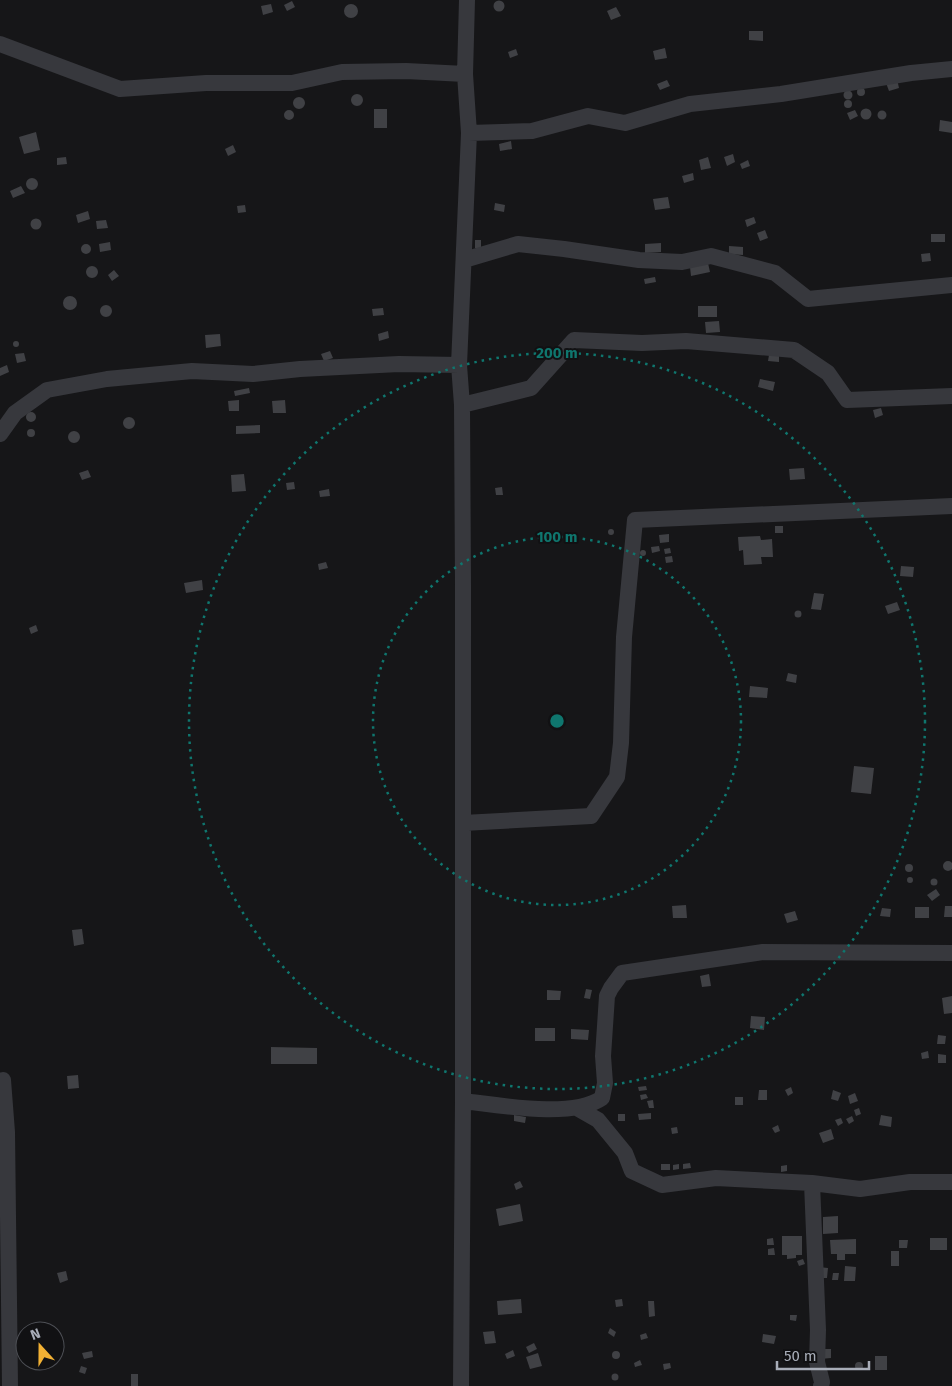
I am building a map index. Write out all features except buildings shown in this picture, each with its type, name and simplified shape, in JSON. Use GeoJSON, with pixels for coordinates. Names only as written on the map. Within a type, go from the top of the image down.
{"type":"FeatureCollection","features":[{"type":"Feature","properties":{"kind":"street"},"geometry":{"type":"LineString","coordinates":[[461,1386],[463,823],[462,405],[459,366],[470,133],[465,74],[467,0]]}},
{"type":"Feature","properties":{"kind":"street"},"geometry":{"type":"LineString","coordinates":[[0,44],[120,89],[206,83],[292,83],[342,72],[406,71],[465,74]]}},
{"type":"Feature","properties":{"kind":"street"},"geometry":{"type":"LineString","coordinates":[[470,133],[532,131],[588,116],[625,123],[690,104],[781,94],[911,72],[952,70]]}},
{"type":"Feature","properties":{"kind":"street"},"geometry":{"type":"LineString","coordinates":[[464,260],[518,244],[564,248],[639,260],[682,262],[711,256],[776,273],[808,299],[952,286]]}},
{"type":"Feature","properties":{"kind":"street"},"geometry":{"type":"LineString","coordinates":[[462,405],[531,388],[574,340],[642,343],[686,341],[794,350],[828,373],[847,400],[952,396]]}},
{"type":"Feature","properties":{"kind":"street"},"geometry":{"type":"LineString","coordinates":[[0,434],[14,413],[47,390],[108,379],[192,371],[253,374],[300,369],[399,364],[459,366]]}},
{"type":"Feature","properties":{"kind":"street"},"geometry":{"type":"LineString","coordinates":[[463,823],[591,816],[617,777],[621,743],[624,637],[635,520],[952,506]]}},
{"type":"Feature","properties":{"kind":"street"},"geometry":{"type":"LineString","coordinates":[[463,1101],[532,1108],[576,1108],[593,1104],[602,1098],[605,1083],[603,1056],[607,996],[622,974],[763,952],[952,954]]}},
{"type":"Feature","properties":{"kind":"street"},"geometry":{"type":"LineString","coordinates":[[0,1080],[4,1080],[7,1132],[10,1386]]}},
{"type":"Feature","properties":{"kind":"street"},"geometry":{"type":"LineString","coordinates":[[576,1108],[598,1120],[625,1153],[632,1170],[662,1185],[716,1178],[812,1183],[860,1189],[910,1182],[952,1182]]}},
{"type":"Feature","properties":{"kind":"street"},"geometry":{"type":"LineString","coordinates":[[812,1183],[818,1330],[817,1362],[822,1382],[821,1386]]}}]}
